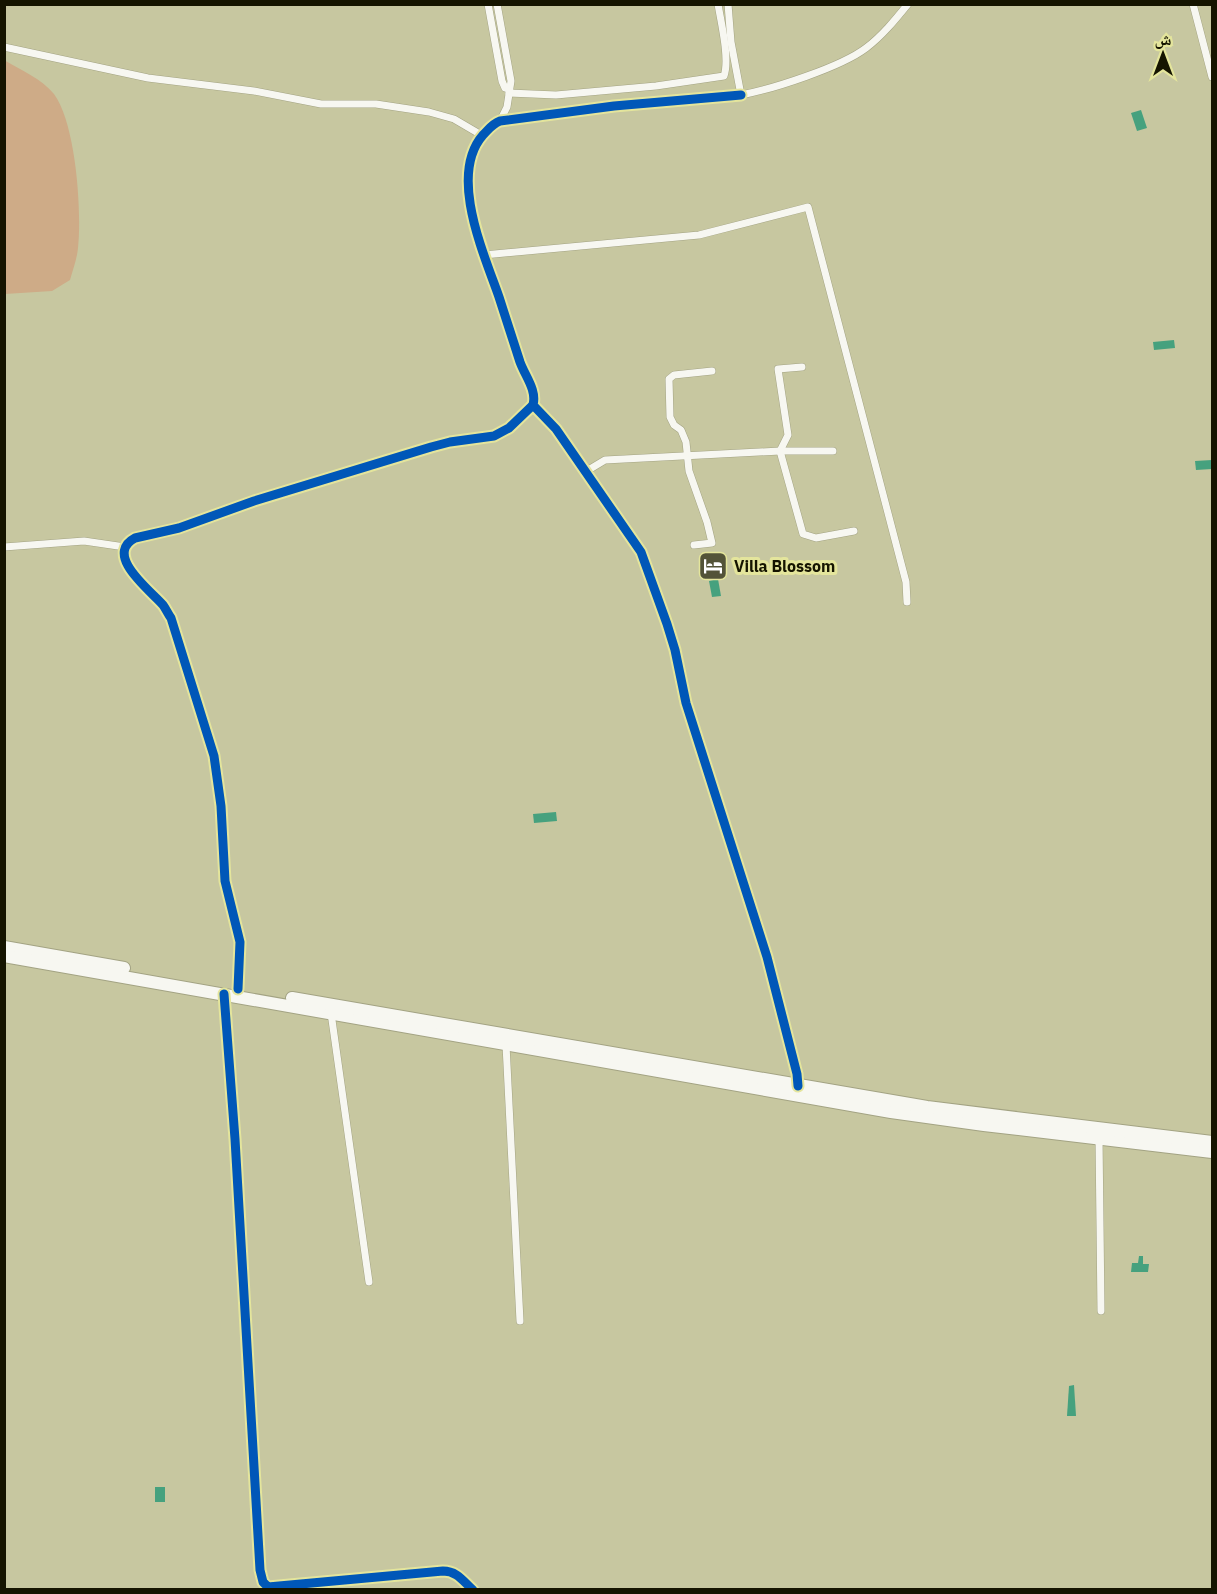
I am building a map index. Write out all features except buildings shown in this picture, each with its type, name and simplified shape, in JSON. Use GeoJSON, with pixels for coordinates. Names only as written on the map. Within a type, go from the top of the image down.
{"type":"FeatureCollection","features":[{"type":"Feature","properties":{"kind":"highway"},"geometry":{"type":"LineString","coordinates":[[4,947],[927,1107],[1212,1142]]}},
{"type":"Feature","properties":{"kind":"highway"},"geometry":{"type":"LineString","coordinates":[[4,956],[891,1112],[1212,1152]]}},
{"type":"Feature","properties":{"kind":"street"},"geometry":{"type":"LineString","coordinates":[[488,4],[505,88],[509,91],[563,95],[656,86],[724,76],[726,67],[718,4]]}},
{"type":"Feature","properties":{"kind":"street"},"geometry":{"type":"LineString","coordinates":[[496,4],[510,79],[507,107],[500,121]]}},
{"type":"Feature","properties":{"kind":"street"},"geometry":{"type":"LineString","coordinates":[[728,4],[731,42],[741,95]]}},
{"type":"Feature","properties":{"kind":"street"},"geometry":{"type":"LineString","coordinates":[[238,989],[240,942],[225,881],[221,806],[214,756],[171,618],[165,607],[131,573],[125,558],[125,547],[129,541],[179,528],[254,501],[380,462],[450,442],[494,436],[509,428],[533,405],[535,396],[522,367],[474,227],[469,186],[473,152],[478,141],[492,124],[500,121],[614,106],[741,95],[765,89],[846,60],[867,48],[908,4]]}},
{"type":"Feature","properties":{"kind":"street"},"geometry":{"type":"LineString","coordinates":[[1193,4],[1212,77]]}},
{"type":"Feature","properties":{"kind":"street"},"geometry":{"type":"LineString","coordinates":[[4,47],[148,78],[254,91],[321,104],[376,104],[429,112],[454,119],[483,136]]}},
{"type":"Feature","properties":{"kind":"street"},"geometry":{"type":"LineString","coordinates":[[484,255],[699,236],[808,207],[906,582],[907,602]]}},
{"type":"Feature","properties":{"kind":"street"},"geometry":{"type":"LineString","coordinates":[[802,367],[778,369],[788,435],[780,451],[803,534],[816,538],[854,531]]}},
{"type":"Feature","properties":{"kind":"street"},"geometry":{"type":"LineString","coordinates":[[693,545],[712,543],[707,522],[688,471],[686,442],[681,430],[674,425],[670,417],[669,379],[674,375],[712,371]]}},
{"type":"Feature","properties":{"kind":"street"},"geometry":{"type":"LineString","coordinates":[[533,405],[556,429],[641,552],[675,650],[686,703],[767,957],[797,1074],[798,1086]]}},
{"type":"Feature","properties":{"kind":"street"},"geometry":{"type":"LineString","coordinates":[[585,472],[605,460],[780,451],[833,451]]}},
{"type":"Feature","properties":{"kind":"street"},"geometry":{"type":"LineString","coordinates":[[4,547],[84,541],[125,547]]}},
{"type":"Feature","properties":{"kind":"street"},"geometry":{"type":"LineString","coordinates":[[224,994],[235,1139],[260,1570],[263,1582],[268,1587],[450,1571],[473,1590]]}},
{"type":"Feature","properties":{"kind":"street"},"geometry":{"type":"LineString","coordinates":[[330,1013],[369,1282]]}},
{"type":"Feature","properties":{"kind":"street"},"geometry":{"type":"LineString","coordinates":[[506,1045],[520,1321]]}},
{"type":"Feature","properties":{"kind":"street"},"geometry":{"type":"LineString","coordinates":[[1099,1138],[1101,1311]]}},
{"type":"Feature","properties":{"kind":"shaded area"},"geometry":{"type":"Polygon","coordinates":[[[4,60],[37,79],[54,94],[68,126],[76,168],[79,232],[76,260],[70,280],[52,291],[5,294],[4,60]]]}},
{"type":"Feature","properties":{"kind":"shaded area"},"geometry":{"type":"Polygon","coordinates":[[[1141,110],[1147,128],[1137,131],[1131,113],[1141,110]]]}},
{"type":"Feature","properties":{"kind":"shaded area"},"geometry":{"type":"Polygon","coordinates":[[[1174,340],[1175,348],[1154,350],[1153,342],[1174,340]]]}},
{"type":"Feature","properties":{"kind":"shaded area"},"geometry":{"type":"Polygon","coordinates":[[[1212,460],[1212,469],[1196,470],[1195,461],[1212,460]]]}},
{"type":"Feature","properties":{"kind":"shaded area"},"geometry":{"type":"Polygon","coordinates":[[[718,579],[721,596],[712,597],[709,581],[718,579]]]}},
{"type":"Feature","properties":{"kind":"shaded area"},"geometry":{"type":"Polygon","coordinates":[[[556,812],[557,821],[534,823],[533,814],[556,812]]]}},
{"type":"Feature","properties":{"kind":"shaded area"},"geometry":{"type":"Polygon","coordinates":[[[1139,1256],[1143,1256],[1143,1264],[1149,1264],[1148,1272],[1131,1272],[1132,1263],[1138,1263],[1139,1256]]]}},
{"type":"Feature","properties":{"kind":"shaded area"},"geometry":{"type":"Polygon","coordinates":[[[1074,1385],[1076,1416],[1067,1416],[1069,1386],[1074,1385]]]}},
{"type":"Feature","properties":{"kind":"shaded area"},"geometry":{"type":"Polygon","coordinates":[[[155,1487],[165,1487],[165,1502],[155,1502],[155,1487]]]}},
{"type":"Feature","properties":{"kind":"cycle path"},"geometry":{"type":"LineString","coordinates":[[741,95],[614,106],[500,121],[483,135],[473,152],[469,171],[469,192],[478,237],[520,362],[532,388],[533,405],[556,429],[641,552],[667,624],[686,703],[767,957],[797,1074],[798,1086]]}},
{"type":"Feature","properties":{"kind":"cycle path"},"geometry":{"type":"LineString","coordinates":[[238,989],[240,942],[225,881],[221,806],[214,756],[171,618],[163,605],[132,573],[124,554],[127,545],[135,538],[179,528],[254,501],[431,447],[494,436],[509,428],[533,405]]}},
{"type":"Feature","properties":{"kind":"cycle path"},"geometry":{"type":"LineString","coordinates":[[224,994],[235,1139],[260,1570],[263,1582],[268,1587],[448,1571],[463,1580],[473,1590]]}},
{"type":"Feature","properties":{"kind":"place","name":"Villa Blossom"},"geometry":{"type":"Point","coordinates":[713,566]}}]}
